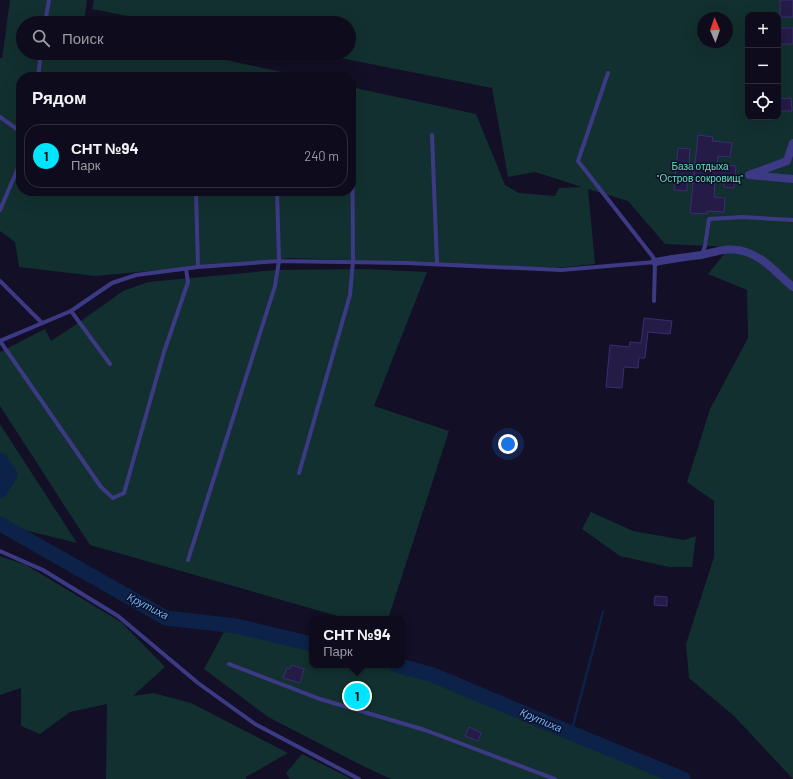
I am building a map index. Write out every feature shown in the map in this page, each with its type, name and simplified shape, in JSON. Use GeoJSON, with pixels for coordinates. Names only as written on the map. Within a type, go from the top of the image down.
{"type":"FeatureCollection","features":[{"type":"Feature","properties":{"kind":"street"},"geometry":{"type":"LineString","coordinates":[[793,143],[788,161],[749,175],[793,179]]}},
{"type":"Feature","properties":{"kind":"street"},"geometry":{"type":"LineString","coordinates":[[655,262],[702,254],[716,250],[733,249],[747,252],[771,268],[793,287]]}},
{"type":"Feature","properties":{"kind":"lane"},"geometry":{"type":"LineString","coordinates":[[47,16],[49,0]]}},
{"type":"Feature","properties":{"kind":"lane"},"geometry":{"type":"LineString","coordinates":[[39,72],[40,60]]}},
{"type":"Feature","properties":{"kind":"lane"},"geometry":{"type":"LineString","coordinates":[[608,73],[578,161],[653,257],[655,262],[654,302]]}},
{"type":"Feature","properties":{"kind":"lane"},"geometry":{"type":"LineString","coordinates":[[0,117],[16,128]]}},
{"type":"Feature","properties":{"kind":"lane"},"geometry":{"type":"LineString","coordinates":[[432,134],[437,264]]}},
{"type":"Feature","properties":{"kind":"lane"},"geometry":{"type":"LineString","coordinates":[[0,210],[16,173]]}},
{"type":"Feature","properties":{"kind":"lane"},"geometry":{"type":"LineString","coordinates":[[196,196],[198,267]]}},
{"type":"Feature","properties":{"kind":"lane"},"geometry":{"type":"LineString","coordinates":[[188,560],[275,286],[279,261],[277,196]]}},
{"type":"Feature","properties":{"kind":"lane"},"geometry":{"type":"LineString","coordinates":[[299,473],[350,295],[353,261],[353,196]]}},
{"type":"Feature","properties":{"kind":"lane"},"geometry":{"type":"LineString","coordinates":[[702,254],[705,246],[709,219],[742,217],[793,220]]}},
{"type":"Feature","properties":{"kind":"lane"},"geometry":{"type":"LineString","coordinates":[[186,269],[188,282],[164,352],[124,493],[113,498],[101,487],[0,341],[71,311],[112,282],[136,275],[198,267],[279,261],[353,261],[561,270],[655,262]]}},
{"type":"Feature","properties":{"kind":"lane"},"geometry":{"type":"LineString","coordinates":[[0,281],[42,323]]}},
{"type":"Feature","properties":{"kind":"lane"},"geometry":{"type":"LineString","coordinates":[[71,311],[110,364]]}},
{"type":"Feature","properties":{"kind":"lane"},"geometry":{"type":"LineString","coordinates":[[0,551],[43,570],[118,616],[198,684],[255,724],[359,779]]}},
{"type":"Feature","properties":{"kind":"lane"},"geometry":{"type":"LineString","coordinates":[[229,664],[320,699],[425,730],[555,779]]}},
{"type":"Feature","properties":{"kind":"green space","name":"База отдыха \"Остров сокровищ\""},"geometry":{"type":"Polygon","coordinates":[[[10,0],[87,0],[85,16],[16,16],[16,60],[226,60],[282,72],[16,72],[16,196],[356,196],[356,88],[476,114],[505,185],[519,193],[555,196],[559,188],[582,187],[535,172],[508,177],[492,88],[350,60],[356,60],[356,16],[128,16],[92,9],[94,0],[793,0],[793,779],[734,716],[689,678],[686,644],[714,557],[714,501],[687,482],[710,409],[748,338],[747,290],[708,274],[730,247],[665,244],[628,201],[588,189],[595,264],[555,268],[292,258],[95,276],[19,267],[15,242],[0,231],[0,57],[2,59],[10,0]]]}},
{"type":"Feature","properties":{"kind":"green space"},"geometry":{"type":"Polygon","coordinates":[[[363,269],[427,272],[374,406],[449,431],[389,616],[338,616],[90,545],[0,406],[0,352],[45,329],[51,341],[123,291],[148,282],[276,270],[363,269]]]}},
{"type":"Feature","properties":{"kind":"green space"},"geometry":{"type":"Polygon","coordinates":[[[0,424],[77,543],[0,524],[0,424]]]}},
{"type":"Feature","properties":{"kind":"green space"},"geometry":{"type":"Polygon","coordinates":[[[591,512],[633,531],[684,540],[696,536],[692,567],[669,567],[620,556],[582,529],[591,512]]]}},
{"type":"Feature","properties":{"kind":"green space"},"geometry":{"type":"Polygon","coordinates":[[[0,556],[26,565],[121,622],[165,667],[133,696],[153,693],[191,703],[288,753],[246,777],[246,779],[106,779],[107,704],[70,712],[40,734],[21,726],[21,688],[0,695],[0,556]]]}},
{"type":"Feature","properties":{"kind":"green space"},"geometry":{"type":"Polygon","coordinates":[[[226,628],[309,647],[309,668],[398,668],[427,675],[667,779],[391,779],[268,717],[204,669],[226,628]]]}},
{"type":"Feature","properties":{"kind":"green space"},"geometry":{"type":"Polygon","coordinates":[[[302,754],[352,779],[290,779],[286,773],[302,754]]]}},
{"type":"Feature","properties":{"kind":"building"},"geometry":{"type":"Polygon","coordinates":[[[780,0],[793,0],[793,17],[781,17],[780,0]]]}},
{"type":"Feature","properties":{"kind":"building"},"geometry":{"type":"Polygon","coordinates":[[[781,28],[793,28],[793,44],[781,44],[781,28]]]}},
{"type":"Feature","properties":{"kind":"building"},"geometry":{"type":"Polygon","coordinates":[[[791,98],[792,111],[781,111],[781,99],[791,98]]]}},
{"type":"Feature","properties":{"kind":"building"},"geometry":{"type":"Polygon","coordinates":[[[698,135],[713,137],[712,141],[732,143],[730,157],[718,156],[717,169],[725,170],[726,165],[736,166],[734,188],[724,187],[724,183],[715,182],[714,197],[725,198],[724,212],[707,211],[707,214],[690,213],[698,135]]]}},
{"type":"Feature","properties":{"kind":"building"},"geometry":{"type":"Polygon","coordinates":[[[678,148],[690,149],[689,163],[695,164],[693,184],[687,183],[687,191],[674,190],[678,148]]]}},
{"type":"Feature","properties":{"kind":"building"},"geometry":{"type":"Polygon","coordinates":[[[644,318],[672,321],[670,334],[648,332],[645,358],[639,358],[638,368],[624,367],[622,388],[606,387],[610,345],[629,347],[630,342],[641,343],[644,318]]]}},
{"type":"Feature","properties":{"kind":"building"},"geometry":{"type":"Polygon","coordinates":[[[655,596],[667,597],[667,606],[654,605],[655,596]]]}},
{"type":"Feature","properties":{"kind":"building"},"geometry":{"type":"Polygon","coordinates":[[[291,665],[304,669],[300,683],[283,678],[287,668],[290,669],[291,665]]]}},
{"type":"Feature","properties":{"kind":"building"},"geometry":{"type":"Polygon","coordinates":[[[469,727],[481,733],[478,741],[465,736],[469,727]]]}},
{"type":"Feature","properties":{"kind":"waterway","name":"Крутиха"},"geometry":{"type":"LineString","coordinates":[[0,460],[10,475],[0,491]]}},
{"type":"Feature","properties":{"kind":"waterway","name":"Крутиха"},"geometry":{"type":"LineString","coordinates":[[0,524],[166,618],[236,626],[309,643]]}},
{"type":"Feature","properties":{"kind":"waterway"},"geometry":{"type":"LineString","coordinates":[[571,733],[603,612]]}},
{"type":"Feature","properties":{"kind":"waterway","name":"Крутиха"},"geometry":{"type":"LineString","coordinates":[[405,667],[433,675],[683,779]]}},
{"type":"Feature","properties":{"kind":"place","name":"СНТ №94"},"geometry":{"type":"Point","coordinates":[357,696]}}]}
